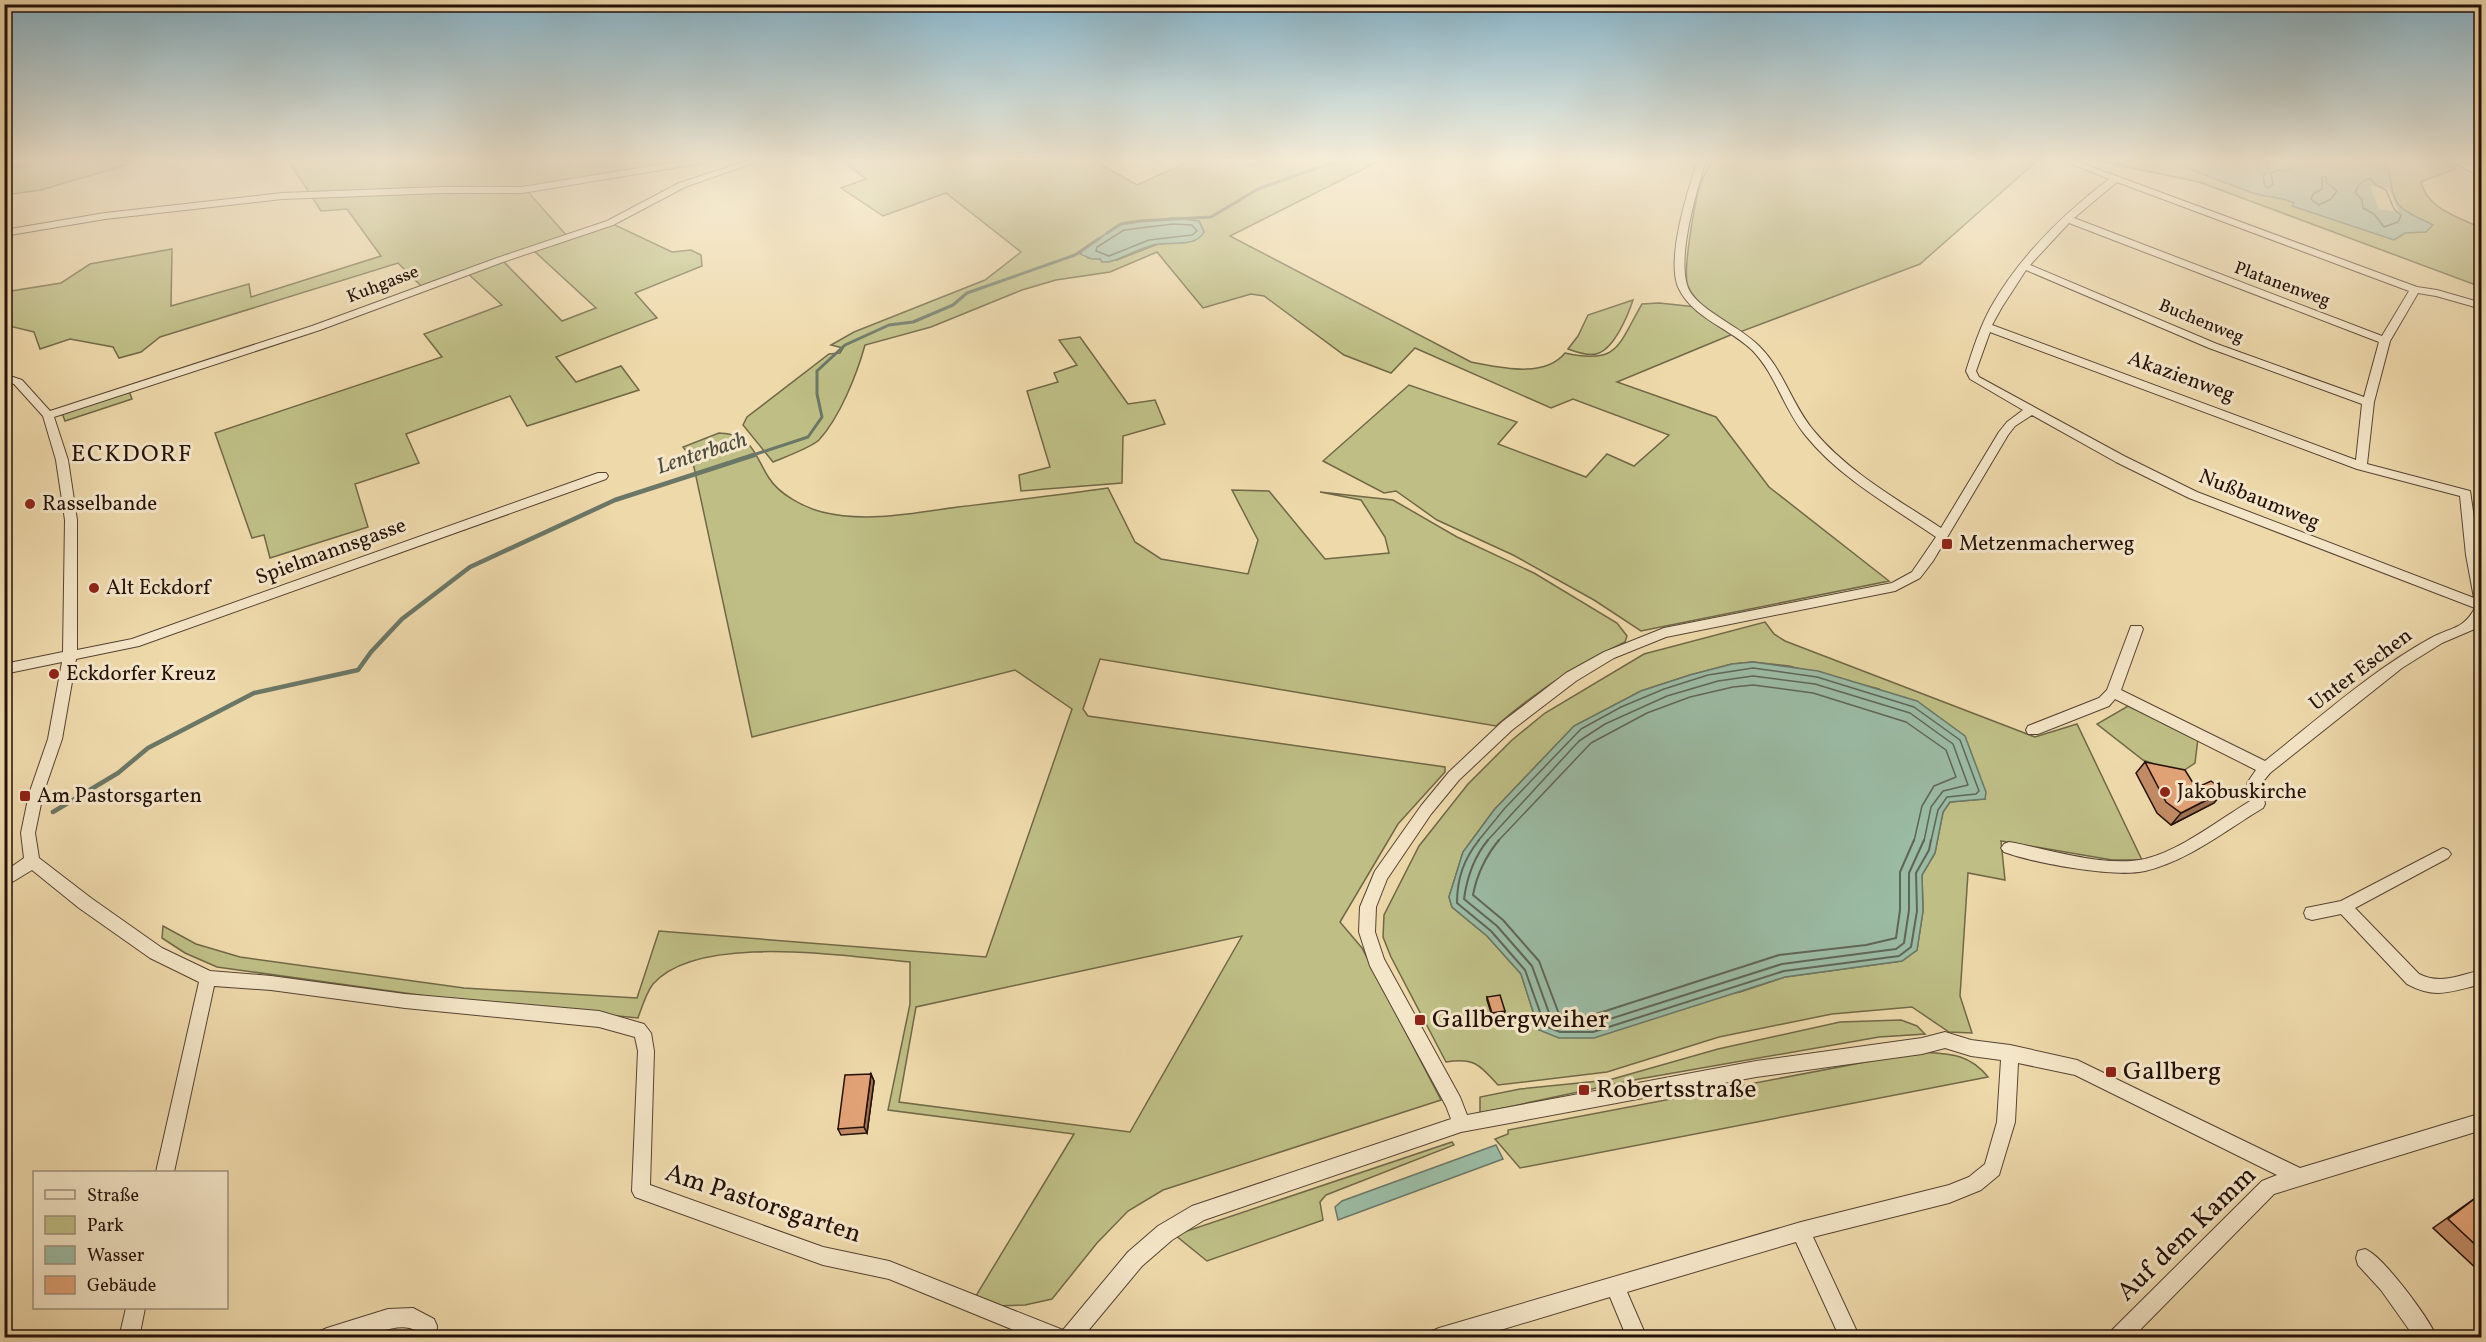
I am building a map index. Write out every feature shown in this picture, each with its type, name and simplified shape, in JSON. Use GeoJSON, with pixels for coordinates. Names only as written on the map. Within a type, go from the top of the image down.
{"type":"FeatureCollection","features":[{"type":"Feature","properties":{"kind":"street"},"geometry":{"type":"LineString","coordinates":[[4,233],[66,223]]}},
{"type":"Feature","properties":{"kind":"street","name":"Kuhgasse"},"geometry":{"type":"LineString","coordinates":[[48,415],[316,328],[500,260],[611,223]]}},
{"type":"Feature","properties":{"kind":"street"},"geometry":{"type":"LineString","coordinates":[[1686,223],[1683,238],[1684,288],[1697,304],[1755,347],[1783,384],[1810,434],[1855,475],[1942,535]]}},
{"type":"Feature","properties":{"kind":"street"},"geometry":{"type":"LineString","coordinates":[[1461,1124],[1454,1103],[1376,961],[1366,932],[1368,907],[1380,876],[1454,776],[1507,726],[1571,678],[1609,655],[1640,641],[1672,631],[1895,587],[1916,575],[1929,558],[2003,434],[2011,424],[2031,410],[1975,379],[1971,371],[1987,327],[2001,301],[2025,266],[2064,223]]}},
{"type":"Feature","properties":{"kind":"street","name":"Platanenweg"},"geometry":{"type":"LineString","coordinates":[[2076,223],[2235,286],[2385,341]]}},
{"type":"Feature","properties":{"kind":"street"},"geometry":{"type":"LineString","coordinates":[[2235,223],[2415,290],[2437,293],[2481,306]]}},
{"type":"Feature","properties":{"kind":"street","name":"Buchenweg"},"geometry":{"type":"LineString","coordinates":[[2025,266],[2213,346],[2368,402]]}},
{"type":"Feature","properties":{"kind":"street"},"geometry":{"type":"LineString","coordinates":[[2361,466],[2368,402],[2385,341],[2415,290]]}},
{"type":"Feature","properties":{"kind":"street","name":"Akazienweg"},"geometry":{"type":"LineString","coordinates":[[1987,327],[2361,466],[2481,498]]}},
{"type":"Feature","properties":{"kind":"street"},"geometry":{"type":"LineString","coordinates":[[4,377],[18,382],[48,415],[62,460],[71,520],[70,657],[55,739],[36,794],[28,833],[32,861],[85,903],[156,953],[208,978],[165,1171]]}},
{"type":"Feature","properties":{"kind":"street","name":"Nußbaumweg"},"geometry":{"type":"LineString","coordinates":[[2031,410],[2120,459],[2193,495],[2481,606]]}},
{"type":"Feature","properties":{"kind":"street","name":"Spielmannsgasse"},"geometry":{"type":"LineString","coordinates":[[4,669],[134,643],[602,476]]}},
{"type":"Feature","properties":{"kind":"street"},"geometry":{"type":"LineString","coordinates":[[2466,494],[2472,555],[2481,606]]}},
{"type":"Feature","properties":{"kind":"street","name":"Unter Eschen"},"geometry":{"type":"LineString","coordinates":[[2265,769],[2397,665],[2437,640],[2472,625],[2481,606]]}},
{"type":"Feature","properties":{"kind":"street"},"geometry":{"type":"LineString","coordinates":[[2033,730],[2104,702],[2113,692],[2136,629]]}},
{"type":"Feature","properties":{"kind":"street"},"geometry":{"type":"LineString","coordinates":[[2009,848],[2115,867],[2144,865],[2170,856],[2258,804],[2254,783],[2265,769],[2113,692]]}},
{"type":"Feature","properties":{"kind":"street"},"geometry":{"type":"LineString","coordinates":[[2312,914],[2344,907],[2443,854]]}},
{"type":"Feature","properties":{"kind":"street"},"geometry":{"type":"LineString","coordinates":[[4,881],[32,861]]}},
{"type":"Feature","properties":{"kind":"street"},"geometry":{"type":"LineString","coordinates":[[2344,907],[2413,980],[2439,989],[2481,977]]}},
{"type":"Feature","properties":{"kind":"street","name":"Am Pastorsgarten"},"geometry":{"type":"LineString","coordinates":[[208,978],[271,983],[405,1001],[598,1019],[638,1029],[643,1033],[646,1051],[641,1191],[823,1256],[889,1270],[1058,1338]]}},
{"type":"Feature","properties":{"kind":"street"},"geometry":{"type":"LineString","coordinates":[[1069,1338],[1135,1258],[1165,1233],[1199,1212],[1461,1124],[1756,1069],[1922,1046],[1945,1040],[1971,1048],[2010,1053],[2077,1068],[2298,1176]]}},
{"type":"Feature","properties":{"kind":"street"},"geometry":{"type":"LineString","coordinates":[[1439,1338],[1802,1231],[1949,1194],[1975,1184],[1993,1169],[2006,1122],[2010,1053]]}},
{"type":"Feature","properties":{"kind":"street","name":"Auf dem Kamm"},"geometry":{"type":"LineString","coordinates":[[2118,1338],[2268,1187],[2481,1120]]}},
{"type":"Feature","properties":{"kind":"street"},"geometry":{"type":"LineString","coordinates":[[1802,1231],[1850,1338]]}},
{"type":"Feature","properties":{"kind":"street"},"geometry":{"type":"LineString","coordinates":[[2365,1258],[2388,1283],[2427,1338]]}},
{"type":"Feature","properties":{"kind":"street"},"geometry":{"type":"LineString","coordinates":[[1615,1285],[1637,1338]]}},
{"type":"Feature","properties":{"kind":"street"},"geometry":{"type":"LineString","coordinates":[[129,1338],[136,1309]]}},
{"type":"Feature","properties":{"kind":"street"},"geometry":{"type":"LineString","coordinates":[[327,1338],[388,1318],[413,1318],[427,1326],[426,1338]]}},
{"type":"Feature","properties":{"kind":"green space"},"geometry":{"type":"Polygon","coordinates":[[[357,223],[555,223],[567,236],[500,258],[562,321],[596,308],[533,250],[613,224],[672,252],[691,250],[701,255],[702,266],[635,293],[657,318],[556,357],[576,382],[621,366],[639,390],[527,426],[510,396],[406,434],[419,463],[355,484],[368,527],[270,558],[264,535],[252,538],[215,433],[442,357],[424,334],[502,305],[464,270],[421,286],[398,263],[160,337],[141,352],[119,358],[113,347],[70,339],[40,349],[34,332],[5,325],[5,292],[61,283],[90,264],[172,249],[171,306],[249,284],[251,297],[381,256],[357,223]]]}},
{"type":"Feature","properties":{"kind":"green space"},"geometry":{"type":"Polygon","coordinates":[[[984,223],[1133,223],[1121,224],[1087,256],[1088,258],[1117,260],[1158,244],[1194,241],[1204,232],[1200,223],[1257,223],[1230,236],[1471,362],[1508,368],[1533,369],[1545,366],[1556,361],[1565,353],[1583,356],[1607,354],[1621,341],[1642,304],[1659,303],[1697,307],[1733,334],[1617,382],[1716,417],[1769,487],[1889,581],[1641,631],[1594,600],[1513,555],[1437,520],[1396,491],[1384,493],[1323,461],[1409,385],[1517,422],[1498,444],[1586,477],[1607,454],[1634,466],[1669,435],[1573,399],[1551,408],[1415,348],[1391,373],[1344,355],[1264,296],[1251,294],[1203,308],[1157,252],[1110,272],[1056,280],[1022,290],[931,327],[865,345],[847,395],[834,420],[819,440],[797,452],[773,462],[743,425],[747,417],[829,354],[840,353],[843,348],[831,345],[854,332],[985,280],[1021,252],[984,223]]]}},
{"type":"Feature","properties":{"kind":"green space"},"geometry":{"type":"Polygon","coordinates":[[[1693,223],[1967,223],[1920,264],[1740,332],[1697,300],[1688,286],[1693,223]]]}},
{"type":"Feature","properties":{"kind":"green space"},"geometry":{"type":"Polygon","coordinates":[[[2308,223],[2469,223],[2481,228],[2481,287],[2308,223]]]}},
{"type":"Feature","properties":{"kind":"green space"},"geometry":{"type":"Polygon","coordinates":[[[1633,300],[1619,331],[1603,351],[1589,354],[1568,349],[1578,336],[1588,315],[1633,300]]]}},
{"type":"Feature","properties":{"kind":"green space"},"geometry":{"type":"Polygon","coordinates":[[[1080,337],[1128,404],[1155,400],[1165,424],[1123,436],[1122,483],[1021,491],[1019,475],[1050,467],[1027,391],[1058,382],[1054,373],[1077,365],[1059,340],[1080,337]]]}},
{"type":"Feature","properties":{"kind":"green space"},"geometry":{"type":"Polygon","coordinates":[[[129,391],[132,399],[65,421],[62,413],[129,391]]]}},
{"type":"Feature","properties":{"kind":"green space"},"geometry":{"type":"Polygon","coordinates":[[[719,433],[739,437],[751,446],[773,484],[785,494],[815,510],[856,517],[890,516],[1108,488],[1135,542],[1161,559],[1248,574],[1258,540],[1232,490],[1269,491],[1325,559],[1389,553],[1385,537],[1361,500],[1320,492],[1393,500],[1457,537],[1534,573],[1617,623],[1627,636],[1625,642],[1558,680],[1496,726],[1100,659],[1083,709],[1088,716],[1445,767],[1445,772],[1398,824],[1340,922],[1362,948],[1441,1100],[1163,1190],[1128,1211],[1097,1243],[1052,1299],[1025,1305],[996,1306],[974,1299],[1074,1134],[888,1110],[910,1004],[910,962],[813,953],[775,952],[738,953],[704,958],[675,968],[653,984],[638,1018],[455,1000],[217,967],[185,953],[162,938],[163,926],[196,944],[240,957],[464,988],[637,998],[659,931],[986,957],[1072,709],[1015,670],[752,737],[692,458],[683,447],[719,433]],[[1242,936],[916,1007],[899,1102],[1130,1132],[1242,936]]]}},
{"type":"Feature","properties":{"kind":"green space"},"geometry":{"type":"Polygon","coordinates":[[[1765,622],[1774,634],[1785,641],[2035,737],[2077,724],[2142,860],[2112,860],[2001,841],[2005,880],[1968,873],[1960,996],[1972,1033],[1949,1032],[1912,1007],[1832,1014],[1719,1037],[1607,1072],[1498,1085],[1476,1064],[1463,1061],[1446,1062],[1391,957],[1383,937],[1384,915],[1419,846],[1468,784],[1512,740],[1545,713],[1644,654],[1765,622]],[[1753,662],[1732,664],[1690,675],[1641,691],[1574,726],[1494,810],[1463,852],[1449,897],[1452,907],[1487,936],[1521,974],[1539,1030],[1740,992],[1785,977],[1902,961],[1917,950],[1923,911],[1922,875],[1935,853],[1943,812],[1950,802],[1985,799],[1879,689],[1789,666],[1753,662]]]}},
{"type":"Feature","properties":{"kind":"green space"},"geometry":{"type":"Polygon","coordinates":[[[2128,706],[2198,738],[2195,763],[2180,773],[2143,760],[2097,724],[2128,706]]]}},
{"type":"Feature","properties":{"kind":"green space"},"geometry":{"type":"Polygon","coordinates":[[[1901,1020],[1917,1026],[1925,1034],[1879,1037],[1639,1079],[1480,1113],[1480,1097],[1520,1089],[1609,1080],[1718,1049],[1840,1022],[1901,1020]]]}},
{"type":"Feature","properties":{"kind":"green space"},"geometry":{"type":"Polygon","coordinates":[[[1918,1052],[1948,1054],[1965,1059],[1988,1077],[1520,1168],[1495,1139],[1508,1134],[1508,1130],[1918,1052]]]}},
{"type":"Feature","properties":{"kind":"green space"},"geometry":{"type":"Polygon","coordinates":[[[1452,1142],[1454,1145],[1326,1195],[1320,1202],[1323,1220],[1207,1261],[1175,1235],[1452,1142]]]}},
{"type":"Feature","properties":{"kind":"water"},"geometry":{"type":"Polygon","coordinates":[[[1200,223],[1204,232],[1196,240],[1190,242],[1153,245],[1109,262],[1102,262],[1100,259],[1092,259],[1080,254],[1084,248],[1121,224],[1200,223]]]}},
{"type":"Feature","properties":{"kind":"water"},"geometry":{"type":"Polygon","coordinates":[[[2342,223],[2428,223],[2433,225],[2426,232],[2405,233],[2394,240],[2342,223]]]}},
{"type":"Feature","properties":{"kind":"water","name":"Gallbergweiher"},"geometry":{"type":"Polygon","coordinates":[[[1753,662],[1818,671],[1917,701],[1965,736],[1986,792],[1985,799],[1950,802],[1943,812],[1935,853],[1922,875],[1923,911],[1917,950],[1902,961],[1785,977],[1594,1038],[1559,1038],[1539,1030],[1521,974],[1487,936],[1452,907],[1449,897],[1463,852],[1494,810],[1574,726],[1641,691],[1732,664],[1753,662]]]}},
{"type":"Feature","properties":{"kind":"water"},"geometry":{"type":"Polygon","coordinates":[[[1496,1145],[1503,1159],[1338,1220],[1335,1207],[1342,1201],[1496,1145]]]}},
{"type":"Feature","properties":{"kind":"building"},"geometry":{"type":"Polygon","coordinates":[[[2145,762],[2185,770],[2196,788],[2211,781],[2224,791],[2181,813],[2166,802],[2145,762]]]}},
{"type":"Feature","properties":{"kind":"building"},"geometry":{"type":"Polygon","coordinates":[[[1500,995],[1505,1011],[1492,1013],[1487,997],[1500,995]]]}},
{"type":"Feature","properties":{"kind":"building"},"geometry":{"type":"Polygon","coordinates":[[[871,1074],[864,1127],[838,1129],[845,1075],[871,1074]]]}},
{"type":"Feature","properties":{"kind":"building"},"geometry":{"type":"Polygon","coordinates":[[[2481,1194],[2481,1250],[2448,1219],[2481,1194]]]}},
{"type":"Feature","properties":{"kind":"waterway","name":"Lenterbach"},"geometry":{"type":"LineString","coordinates":[[1107,233],[1121,224],[1129,223]]}},
{"type":"Feature","properties":{"kind":"waterway","name":"Lenterbach"},"geometry":{"type":"LineString","coordinates":[[750,456],[808,437],[822,417],[817,394],[817,371],[845,345],[889,325],[913,322],[953,305],[967,293],[1075,255],[1100,238]]}},
{"type":"Feature","properties":{"kind":"waterway","name":"Lenterbach"},"geometry":{"type":"LineString","coordinates":[[53,812],[118,773],[148,748],[254,693],[358,670],[371,652],[402,619],[470,567],[615,500],[754,455]]}},
{"type":"Feature","properties":{"kind":"place","name":"Rasselbande"},"geometry":{"type":"Point","coordinates":[30,504]}},
{"type":"Feature","properties":{"kind":"place","name":"Metzenmacherweg"},"geometry":{"type":"Point","coordinates":[1947,544]}},
{"type":"Feature","properties":{"kind":"place","name":"Alt Eckdorf"},"geometry":{"type":"Point","coordinates":[94,588]}},
{"type":"Feature","properties":{"kind":"place","name":"Eckdorfer Kreuz"},"geometry":{"type":"Point","coordinates":[54,674]}},
{"type":"Feature","properties":{"kind":"place","name":"Jakobuskirche"},"geometry":{"type":"Point","coordinates":[2165,792]}},
{"type":"Feature","properties":{"kind":"place","name":"Am Pastorsgarten"},"geometry":{"type":"Point","coordinates":[25,796]}},
{"type":"Feature","properties":{"kind":"place","name":"Gallbergweiher"},"geometry":{"type":"Point","coordinates":[1420,1020]}},
{"type":"Feature","properties":{"kind":"place","name":"Gallberg"},"geometry":{"type":"Point","coordinates":[2111,1072]}},
{"type":"Feature","properties":{"kind":"place","name":"Robertsstraße"},"geometry":{"type":"Point","coordinates":[1584,1090]}},
{"type":"Feature","properties":{"kind":"district","name":"ECKDORF"},"geometry":{"type":"Point","coordinates":[132,455]}}]}
